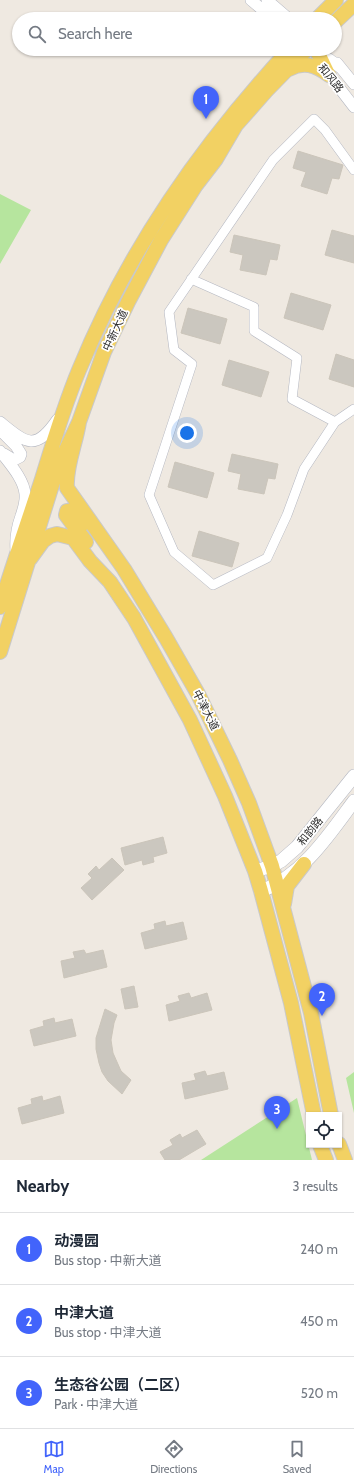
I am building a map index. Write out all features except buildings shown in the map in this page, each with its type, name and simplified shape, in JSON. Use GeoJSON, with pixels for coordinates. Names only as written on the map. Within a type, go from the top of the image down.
{"type":"FeatureCollection","features":[{"type":"Feature","properties":{"kind":"main road"},"geometry":{"type":"LineString","coordinates":[[325,12],[336,0]]}},
{"type":"Feature","properties":{"kind":"main road"},"geometry":{"type":"LineString","coordinates":[[342,16],[354,4]]}},
{"type":"Feature","properties":{"kind":"main road","name":"中新大道"},"geometry":{"type":"LineString","coordinates":[[0,607],[23,558],[57,469],[79,422],[104,352],[128,302],[161,240],[196,185],[223,148],[236,125],[280,68],[286,56]]}},
{"type":"Feature","properties":{"kind":"main road","name":"中新大道"},"geometry":{"type":"LineString","coordinates":[[0,652],[61,415],[96,332],[121,281],[143,242],[193,166],[214,138],[280,68],[303,56]]}},
{"type":"Feature","properties":{"kind":"main road"},"geometry":{"type":"LineString","coordinates":[[321,56],[335,71]]}},
{"type":"Feature","properties":{"kind":"main road"},"geometry":{"type":"LineString","coordinates":[[280,68],[307,64],[335,71]]}},
{"type":"Feature","properties":{"kind":"main road","name":"中津大道"},"geometry":{"type":"LineString","coordinates":[[79,422],[67,477],[67,488],[124,569],[198,694],[249,803],[272,866],[269,921],[291,1003],[313,1112]]}},
{"type":"Feature","properties":{"kind":"main road"},"geometry":{"type":"LineString","coordinates":[[110,582],[92,550],[69,520],[66,515],[67,511],[70,510],[77,514],[106,551],[124,569]]}},
{"type":"Feature","properties":{"kind":"main road","name":"中津大道"},"geometry":{"type":"LineString","coordinates":[[23,558],[43,541],[57,534],[64,534],[73,538],[90,561],[110,582],[137,624],[190,720],[225,796],[255,872],[272,886],[285,913],[311,1013],[330,1112]]}},
{"type":"Feature","properties":{"kind":"main road","name":"和韵路"},"geometry":{"type":"LineString","coordinates":[[255,872],[281,861],[297,847],[354,776]]}},
{"type":"Feature","properties":{"kind":"main road","name":"和韵路"},"geometry":{"type":"LineString","coordinates":[[272,886],[304,864],[354,802]]}},
{"type":"Feature","properties":{"kind":"main road"},"geometry":{"type":"LineString","coordinates":[[272,886],[297,847]]}},
{"type":"Feature","properties":{"kind":"main road"},"geometry":{"type":"LineString","coordinates":[[285,913],[284,902],[287,886],[304,864]]}},
{"type":"Feature","properties":{"kind":"main road"},"geometry":{"type":"LineString","coordinates":[[321,1148],[326,1160]]}},
{"type":"Feature","properties":{"kind":"main road"},"geometry":{"type":"LineString","coordinates":[[340,1148],[345,1160]]}},
{"type":"Feature","properties":{"kind":"street"},"geometry":{"type":"LineString","coordinates":[[251,0],[265,12]]}},
{"type":"Feature","properties":{"kind":"street"},"geometry":{"type":"LineString","coordinates":[[267,0],[281,12]]}},
{"type":"Feature","properties":{"kind":"street","name":"和风路"},"geometry":{"type":"LineString","coordinates":[[335,71],[354,84]]}},
{"type":"Feature","properties":{"kind":"street","name":"和风路"},"geometry":{"type":"LineString","coordinates":[[335,71],[354,107]]}},
{"type":"Feature","properties":{"kind":"street"},"geometry":{"type":"LineString","coordinates":[[354,170],[325,130],[314,119],[273,160],[169,312],[174,350],[192,364],[149,495],[174,552],[213,585],[267,558],[287,515],[304,469],[335,422],[354,409]]}},
{"type":"Feature","properties":{"kind":"street"},"geometry":{"type":"LineString","coordinates":[[191,278],[254,307],[254,331],[296,358],[292,399],[335,422]]}},
{"type":"Feature","properties":{"kind":"street"},"geometry":{"type":"LineString","coordinates":[[0,422],[22,439],[34,441],[49,432],[61,415]]}},
{"type":"Feature","properties":{"kind":"street"},"geometry":{"type":"LineString","coordinates":[[0,430],[16,446],[21,454],[20,457],[14,460],[0,452]]}},
{"type":"Feature","properties":{"kind":"street"},"geometry":{"type":"LineString","coordinates":[[0,452],[22,482],[25,494],[24,504],[16,530],[15,542],[23,558]]}},
{"type":"Feature","properties":{"kind":"green space"},"geometry":{"type":"Polygon","coordinates":[[[0,194],[31,210],[0,264],[0,194]]]}},
{"type":"Feature","properties":{"kind":"green space"},"geometry":{"type":"Polygon","coordinates":[[[354,1072],[354,1113],[346,1078],[354,1072]]]}},
{"type":"Feature","properties":{"kind":"green space"},"geometry":{"type":"Polygon","coordinates":[[[297,1098],[306,1135],[306,1148],[309,1148],[312,1160],[201,1160],[297,1098]]]}},
{"type":"Feature","properties":{"kind":"place","name":"动漫园"},"geometry":{"type":"Point","coordinates":[206,119]}},
{"type":"Feature","properties":{"kind":"place","name":"中津大道"},"geometry":{"type":"Point","coordinates":[322,1016]}},
{"type":"Feature","properties":{"kind":"place","name":"生态谷公园（二区）"},"geometry":{"type":"Point","coordinates":[277,1129]}}]}
